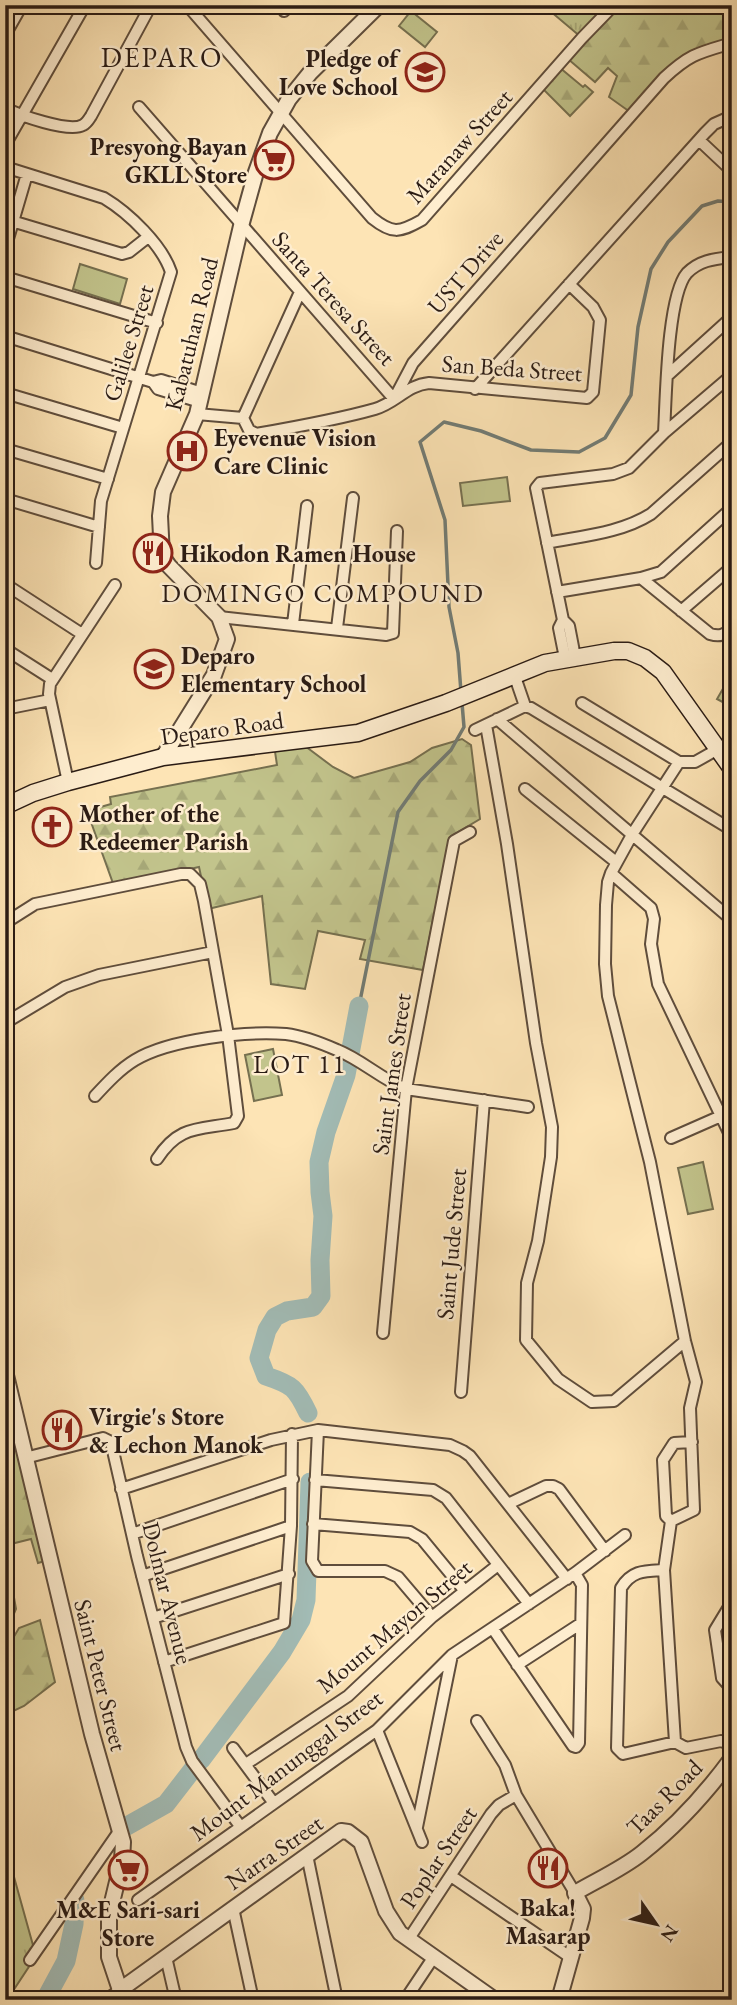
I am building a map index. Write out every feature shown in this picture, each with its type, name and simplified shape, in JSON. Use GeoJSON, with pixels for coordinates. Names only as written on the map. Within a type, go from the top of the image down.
{"type":"FeatureCollection","features":[{"type":"Feature","properties":{"kind":"main road","name":"Deparo Road"},"geometry":{"type":"LineString","coordinates":[[5,806],[33,793],[68,782],[163,757],[358,733],[446,703],[514,674],[570,657],[614,651],[628,652],[645,658],[672,681],[732,769]]}},
{"type":"Feature","properties":{"kind":"street"},"geometry":{"type":"LineString","coordinates":[[5,35],[22,5]]}},
{"type":"Feature","properties":{"kind":"street"},"geometry":{"type":"LineString","coordinates":[[5,145],[85,5]]}},
{"type":"Feature","properties":{"kind":"street"},"geometry":{"type":"LineString","coordinates":[[5,108],[21,116],[73,127],[83,125],[91,116],[151,5]]}},
{"type":"Feature","properties":{"kind":"street","name":"Maranaw Street"},"geometry":{"type":"LineString","coordinates":[[187,5],[372,218],[384,228],[395,231],[407,229],[422,220],[614,5]]}},
{"type":"Feature","properties":{"kind":"street","name":"Kabatuhan Road"},"geometry":{"type":"LineString","coordinates":[[219,617],[162,556],[160,516],[163,492],[199,403],[241,226],[263,151],[280,114],[310,73],[378,6]]}},
{"type":"Feature","properties":{"kind":"street","name":"UST Drive"},"geometry":{"type":"LineString","coordinates":[[394,399],[413,363],[664,78],[694,54],[732,43]]}},
{"type":"Feature","properties":{"kind":"street","name":"Santa Teresa Street"},"geometry":{"type":"LineString","coordinates":[[139,107],[394,399]]}},
{"type":"Feature","properties":{"kind":"street"},"geometry":{"type":"LineString","coordinates":[[475,389],[699,139],[714,124],[732,116]]}},
{"type":"Feature","properties":{"kind":"street"},"geometry":{"type":"LineString","coordinates":[[699,139],[732,171]]}},
{"type":"Feature","properties":{"kind":"street","name":"Galilee Street"},"geometry":{"type":"LineString","coordinates":[[5,167],[104,198],[126,214],[148,237],[168,263],[171,272],[101,500],[96,563]]}},
{"type":"Feature","properties":{"kind":"street"},"geometry":{"type":"LineString","coordinates":[[5,249],[9,220],[27,174]]}},
{"type":"Feature","properties":{"kind":"street"},"geometry":{"type":"LineString","coordinates":[[9,220],[122,254],[129,252],[148,237]]}},
{"type":"Feature","properties":{"kind":"street"},"geometry":{"type":"LineString","coordinates":[[664,433],[672,328],[679,284],[688,272],[702,261],[732,257]]}},
{"type":"Feature","properties":{"kind":"street"},"geometry":{"type":"LineString","coordinates":[[5,277],[157,323]]}},
{"type":"Feature","properties":{"kind":"street","name":"San Beda Street"},"geometry":{"type":"LineString","coordinates":[[394,399],[419,384],[582,399],[591,396],[600,320],[593,307],[569,284]]}},
{"type":"Feature","properties":{"kind":"street"},"geometry":{"type":"LineString","coordinates":[[243,418],[300,292]]}},
{"type":"Feature","properties":{"kind":"street"},"geometry":{"type":"LineString","coordinates":[[668,375],[732,317]]}},
{"type":"Feature","properties":{"kind":"street"},"geometry":{"type":"LineString","coordinates":[[5,336],[153,382],[158,389],[243,418],[249,430],[256,434],[379,408],[394,399]]}},
{"type":"Feature","properties":{"kind":"street"},"geometry":{"type":"LineString","coordinates":[[570,657],[559,628],[563,620],[535,490],[540,483],[613,474],[629,468],[664,433],[732,375]]}},
{"type":"Feature","properties":{"kind":"street"},"geometry":{"type":"LineString","coordinates":[[5,393],[123,428]]}},
{"type":"Feature","properties":{"kind":"street"},"geometry":{"type":"LineString","coordinates":[[547,543],[638,523],[732,442]]}},
{"type":"Feature","properties":{"kind":"street"},"geometry":{"type":"LineString","coordinates":[[5,449],[108,479]]}},
{"type":"Feature","properties":{"kind":"street"},"geometry":{"type":"LineString","coordinates":[[337,628],[353,498]]}},
{"type":"Feature","properties":{"kind":"street"},"geometry":{"type":"LineString","coordinates":[[5,499],[99,527]]}},
{"type":"Feature","properties":{"kind":"street"},"geometry":{"type":"LineString","coordinates":[[293,624],[307,506]]}},
{"type":"Feature","properties":{"kind":"street"},"geometry":{"type":"LineString","coordinates":[[557,592],[661,572],[732,508]]}},
{"type":"Feature","properties":{"kind":"street"},"geometry":{"type":"LineString","coordinates":[[163,757],[220,662],[227,639],[219,617],[386,635],[395,631],[397,531]]}},
{"type":"Feature","properties":{"kind":"street"},"geometry":{"type":"LineString","coordinates":[[681,611],[732,567]]}},
{"type":"Feature","properties":{"kind":"street"},"geometry":{"type":"LineString","coordinates":[[640,578],[710,634],[723,635],[732,628]]}},
{"type":"Feature","properties":{"kind":"street"},"geometry":{"type":"LineString","coordinates":[[5,584],[82,634]]}},
{"type":"Feature","properties":{"kind":"street"},"geometry":{"type":"LineString","coordinates":[[68,782],[49,690],[52,679],[115,585]]}},
{"type":"Feature","properties":{"kind":"street"},"geometry":{"type":"LineString","coordinates":[[5,649],[52,679]]}},
{"type":"Feature","properties":{"kind":"street"},"geometry":{"type":"LineString","coordinates":[[514,674],[525,706],[546,716],[732,830]]}},
{"type":"Feature","properties":{"kind":"street"},"geometry":{"type":"LineString","coordinates":[[5,709],[50,700]]}},
{"type":"Feature","properties":{"kind":"street"},"geometry":{"type":"LineString","coordinates":[[582,703],[679,762],[695,762],[718,749]]}},
{"type":"Feature","properties":{"kind":"street"},"geometry":{"type":"LineString","coordinates":[[525,706],[480,727],[508,844],[536,1043],[552,1127],[551,1157],[538,1241],[527,1283],[526,1340],[558,1379],[592,1402],[614,1401],[685,1341]]}},
{"type":"Feature","properties":{"kind":"street"},"geometry":{"type":"LineString","coordinates":[[497,719],[732,920]]}},
{"type":"Feature","properties":{"kind":"street"},"geometry":{"type":"LineString","coordinates":[[671,1521],[694,1510],[690,1408],[696,1382],[685,1341],[648,1149],[608,996],[605,964],[608,882],[633,833],[679,762]]}},
{"type":"Feature","properties":{"kind":"street"},"geometry":{"type":"LineString","coordinates":[[525,789],[614,867],[651,908],[654,919],[651,944],[658,984],[732,1139]]}},
{"type":"Feature","properties":{"kind":"street","name":"Saint James Street"},"geometry":{"type":"LineString","coordinates":[[383,1333],[406,1089],[454,841],[470,832]]}},
{"type":"Feature","properties":{"kind":"street"},"geometry":{"type":"LineString","coordinates":[[5,923],[35,904],[190,874],[200,884],[228,1035],[238,1116],[234,1123],[181,1132],[167,1143],[157,1159]]}},
{"type":"Feature","properties":{"kind":"street"},"geometry":{"type":"LineString","coordinates":[[5,1023],[65,987],[88,979],[213,951]]}},
{"type":"Feature","properties":{"kind":"street"},"geometry":{"type":"LineString","coordinates":[[95,1096],[135,1060],[160,1049],[243,1033],[288,1034],[355,1058],[387,1081],[406,1089],[528,1107]]}},
{"type":"Feature","properties":{"kind":"street","name":"Saint Jude Street"},"geometry":{"type":"LineString","coordinates":[[461,1392],[484,1100]]}},
{"type":"Feature","properties":{"kind":"street"},"geometry":{"type":"LineString","coordinates":[[671,1138],[721,1116]]}},
{"type":"Feature","properties":{"kind":"street","name":"Saint Peter Street"},"geometry":{"type":"LineString","coordinates":[[5,1371],[92,1734],[113,1815],[123,1842],[122,1861],[109,1915],[109,1957],[120,1990]]}},
{"type":"Feature","properties":{"kind":"street"},"geometry":{"type":"LineString","coordinates":[[318,1430],[312,1561],[318,1571],[385,1571],[398,1577],[432,1617]]}},
{"type":"Feature","properties":{"kind":"street"},"geometry":{"type":"LineString","coordinates":[[121,1489],[292,1434],[318,1430],[450,1445],[470,1456],[508,1504],[582,1585],[579,1743],[576,1746],[573,1746],[493,1629]]}},
{"type":"Feature","properties":{"kind":"street"},"geometry":{"type":"LineString","coordinates":[[164,1662],[280,1625],[286,1619],[293,1479],[292,1434]]}},
{"type":"Feature","properties":{"kind":"street","name":"Dolmar Avenue"},"geometry":{"type":"LineString","coordinates":[[25,1458],[106,1438],[112,1445],[177,1715],[192,1761],[240,1826]]}},
{"type":"Feature","properties":{"kind":"street"},"geometry":{"type":"LineString","coordinates":[[671,1521],[666,1516],[663,1460],[674,1443],[692,1442]]}},
{"type":"Feature","properties":{"kind":"street"},"geometry":{"type":"LineString","coordinates":[[132,1534],[293,1479]]}},
{"type":"Feature","properties":{"kind":"street"},"geometry":{"type":"LineString","coordinates":[[315,1480],[433,1490],[446,1498],[529,1604]]}},
{"type":"Feature","properties":{"kind":"street"},"geometry":{"type":"LineString","coordinates":[[508,1504],[546,1486],[553,1486],[559,1489],[605,1551]]}},
{"type":"Feature","properties":{"kind":"street"},"geometry":{"type":"LineString","coordinates":[[671,1521],[664,1570],[675,1742]]}},
{"type":"Feature","properties":{"kind":"street"},"geometry":{"type":"LineString","coordinates":[[313,1524],[410,1532],[422,1539],[464,1590]]}},
{"type":"Feature","properties":{"kind":"street"},"geometry":{"type":"LineString","coordinates":[[142,1576],[291,1526]]}},
{"type":"Feature","properties":{"kind":"street","name":"Mount Manunggal Street"},"geometry":{"type":"LineString","coordinates":[[138,1900],[377,1730],[452,1656],[571,1576],[625,1535]]}},
{"type":"Feature","properties":{"kind":"street","name":"Mount Mayon Street"},"geometry":{"type":"LineString","coordinates":[[246,1764],[348,1696],[432,1617],[498,1566]]}},
{"type":"Feature","properties":{"kind":"street"},"geometry":{"type":"LineString","coordinates":[[664,1570],[635,1572],[621,1588],[617,1748],[623,1754],[675,1742],[686,1748],[722,1741],[732,1745]]}},
{"type":"Feature","properties":{"kind":"street"},"geometry":{"type":"LineString","coordinates":[[153,1618],[289,1574]]}},
{"type":"Feature","properties":{"kind":"street"},"geometry":{"type":"LineString","coordinates":[[732,1602],[715,1630],[722,1678],[732,1689]]}},
{"type":"Feature","properties":{"kind":"street"},"geometry":{"type":"LineString","coordinates":[[517,1665],[580,1624]]}},
{"type":"Feature","properties":{"kind":"street"},"geometry":{"type":"LineString","coordinates":[[417,1827],[452,1656]]}},
{"type":"Feature","properties":{"kind":"street"},"geometry":{"type":"LineString","coordinates":[[477,1721],[508,1772],[516,1795],[583,1909],[559,2000]]}},
{"type":"Feature","properties":{"kind":"street"},"geometry":{"type":"LineString","coordinates":[[377,1730],[422,1842]]}},
{"type":"Feature","properties":{"kind":"street"},"geometry":{"type":"LineString","coordinates":[[233,1748],[273,1802]]}},
{"type":"Feature","properties":{"kind":"street","name":"Taas Road"},"geometry":{"type":"LineString","coordinates":[[576,1893],[640,1855],[665,1834],[732,1758]]}},
{"type":"Feature","properties":{"kind":"street","name":"Poplar Street"},"geometry":{"type":"LineString","coordinates":[[408,1940],[491,1814],[499,1805],[516,1795]]}},
{"type":"Feature","properties":{"kind":"street"},"geometry":{"type":"LineString","coordinates":[[30,1961],[120,1830]]}},
{"type":"Feature","properties":{"kind":"street","name":"Narra Street"},"geometry":{"type":"LineString","coordinates":[[106,2000],[341,1831],[348,1832],[361,1842],[386,1912],[400,1933],[495,2000]]}},
{"type":"Feature","properties":{"kind":"street"},"geometry":{"type":"LineString","coordinates":[[307,1855],[337,2000]]}},
{"type":"Feature","properties":{"kind":"street"},"geometry":{"type":"LineString","coordinates":[[451,1876],[570,1957]]}},
{"type":"Feature","properties":{"kind":"street"},"geometry":{"type":"LineString","coordinates":[[233,1908],[253,2000]]}},
{"type":"Feature","properties":{"kind":"street"},"geometry":{"type":"LineString","coordinates":[[166,1957],[176,2000]]}},
{"type":"Feature","properties":{"kind":"street"},"geometry":{"type":"LineString","coordinates":[[405,2000],[433,1958]]}},
{"type":"Feature","properties":{"kind":"green space"},"geometry":{"type":"Polygon","coordinates":[[[543,5],[614,5],[582,38],[543,5]]]}},
{"type":"Feature","properties":{"kind":"green space"},"geometry":{"type":"Polygon","coordinates":[[[619,5],[732,5],[732,39],[682,56],[630,112],[609,97],[617,76],[608,68],[595,82],[568,59],[619,5]]]}},
{"type":"Feature","properties":{"kind":"green space"},"geometry":{"type":"Polygon","coordinates":[[[411,11],[437,32],[425,47],[399,26],[411,11]]]}},
{"type":"Feature","properties":{"kind":"green space"},"geometry":{"type":"Polygon","coordinates":[[[559,67],[593,92],[570,116],[543,89],[559,67]]]}},
{"type":"Feature","properties":{"kind":"green space"},"geometry":{"type":"Polygon","coordinates":[[[80,264],[127,279],[120,304],[73,289],[80,264]]]}},
{"type":"Feature","properties":{"kind":"green space"},"geometry":{"type":"Polygon","coordinates":[[[507,477],[510,501],[463,506],[460,483],[507,477]]]}},
{"type":"Feature","properties":{"kind":"green space"},"geometry":{"type":"Polygon","coordinates":[[[732,673],[732,707],[717,699],[732,673]]]}},
{"type":"Feature","properties":{"kind":"green space"},"geometry":{"type":"Polygon","coordinates":[[[462,739],[471,745],[480,819],[450,837],[423,970],[360,959],[365,940],[318,931],[305,989],[271,984],[262,896],[208,909],[199,867],[114,886],[87,811],[111,804],[110,797],[277,765],[274,745],[301,743],[333,767],[354,778],[410,762],[432,748],[462,739]]]}},
{"type":"Feature","properties":{"kind":"green space"},"geometry":{"type":"Polygon","coordinates":[[[273,1049],[282,1095],[254,1101],[245,1055],[273,1049]]]}},
{"type":"Feature","properties":{"kind":"green space"},"geometry":{"type":"Polygon","coordinates":[[[703,1162],[713,1209],[688,1214],[678,1168],[703,1162]]]}},
{"type":"Feature","properties":{"kind":"green space"},"geometry":{"type":"Polygon","coordinates":[[[5,1412],[8,1412],[45,1561],[38,1563],[31,1539],[7,1545],[12,1567],[5,1569],[5,1412]]]}},
{"type":"Feature","properties":{"kind":"green space"},"geometry":{"type":"Polygon","coordinates":[[[10,1575],[16,1609],[5,1635],[5,1576],[10,1575]]]}},
{"type":"Feature","properties":{"kind":"green space"},"geometry":{"type":"Polygon","coordinates":[[[40,1620],[55,1682],[24,1706],[5,1715],[5,1652],[19,1628],[40,1620]]]}},
{"type":"Feature","properties":{"kind":"green space"},"geometry":{"type":"Polygon","coordinates":[[[5,1854],[9,1859],[36,1956],[7,2000],[5,1854]]]}},
{"type":"Feature","properties":{"kind":"waterway"},"geometry":{"type":"LineString","coordinates":[[461,692],[458,653],[449,607],[445,520],[420,442],[444,422],[481,431],[531,450],[579,452],[605,438],[631,395],[638,327],[651,269],[668,242],[702,206],[718,201],[732,202]]}},
{"type":"Feature","properties":{"kind":"waterway"},"geometry":{"type":"LineString","coordinates":[[359,1006],[398,812],[420,781],[451,750],[464,727],[462,703]]}},
{"type":"Feature","properties":{"kind":"waterway"},"geometry":{"type":"LineString","coordinates":[[308,1413],[293,1388],[266,1376],[259,1358],[267,1330],[275,1317],[287,1311],[313,1307],[321,1296],[323,1216],[319,1162],[326,1132],[346,1075],[359,1006]]}},
{"type":"Feature","properties":{"kind":"waterway"},"geometry":{"type":"LineString","coordinates":[[201,1760],[282,1652],[301,1620],[306,1600],[310,1482]]}},
{"type":"Feature","properties":{"kind":"waterway"},"geometry":{"type":"LineString","coordinates":[[127,1826],[166,1804],[193,1769]]}},
{"type":"Feature","properties":{"kind":"waterway"},"geometry":{"type":"LineString","coordinates":[[45,2000],[66,1961],[74,1924],[75,1900]]}},
{"type":"Feature","properties":{"kind":"place","name":"Pledge of Love School"},"geometry":{"type":"Point","coordinates":[425,72]}},
{"type":"Feature","properties":{"kind":"place","name":"Presyong Bayan GKLL Store"},"geometry":{"type":"Point","coordinates":[274,160]}},
{"type":"Feature","properties":{"kind":"place","name":"Eyevenue Vision Care Clinic"},"geometry":{"type":"Point","coordinates":[187,451]}},
{"type":"Feature","properties":{"kind":"place","name":"Hikodon Ramen House"},"geometry":{"type":"Point","coordinates":[153,553]}},
{"type":"Feature","properties":{"kind":"place","name":"Deparo Elementary School"},"geometry":{"type":"Point","coordinates":[154,669]}},
{"type":"Feature","properties":{"kind":"place","name":"Mother of the Redeemer Parish"},"geometry":{"type":"Point","coordinates":[52,827]}},
{"type":"Feature","properties":{"kind":"place","name":"Virgie's Store & Lechon Manok"},"geometry":{"type":"Point","coordinates":[62,1430]}},
{"type":"Feature","properties":{"kind":"place","name":"Baka! Masarap"},"geometry":{"type":"Point","coordinates":[548,1868]}},
{"type":"Feature","properties":{"kind":"place","name":"M&E Sari-sari Store"},"geometry":{"type":"Point","coordinates":[128,1870]}},
{"type":"Feature","properties":{"kind":"district","name":"DEPARO"},"geometry":{"type":"Point","coordinates":[162,57]}},
{"type":"Feature","properties":{"kind":"district","name":"DOMINGO COMPOUND"},"geometry":{"type":"Point","coordinates":[323,593]}},
{"type":"Feature","properties":{"kind":"district","name":"LOT 11"},"geometry":{"type":"Point","coordinates":[300,1064]}}]}
